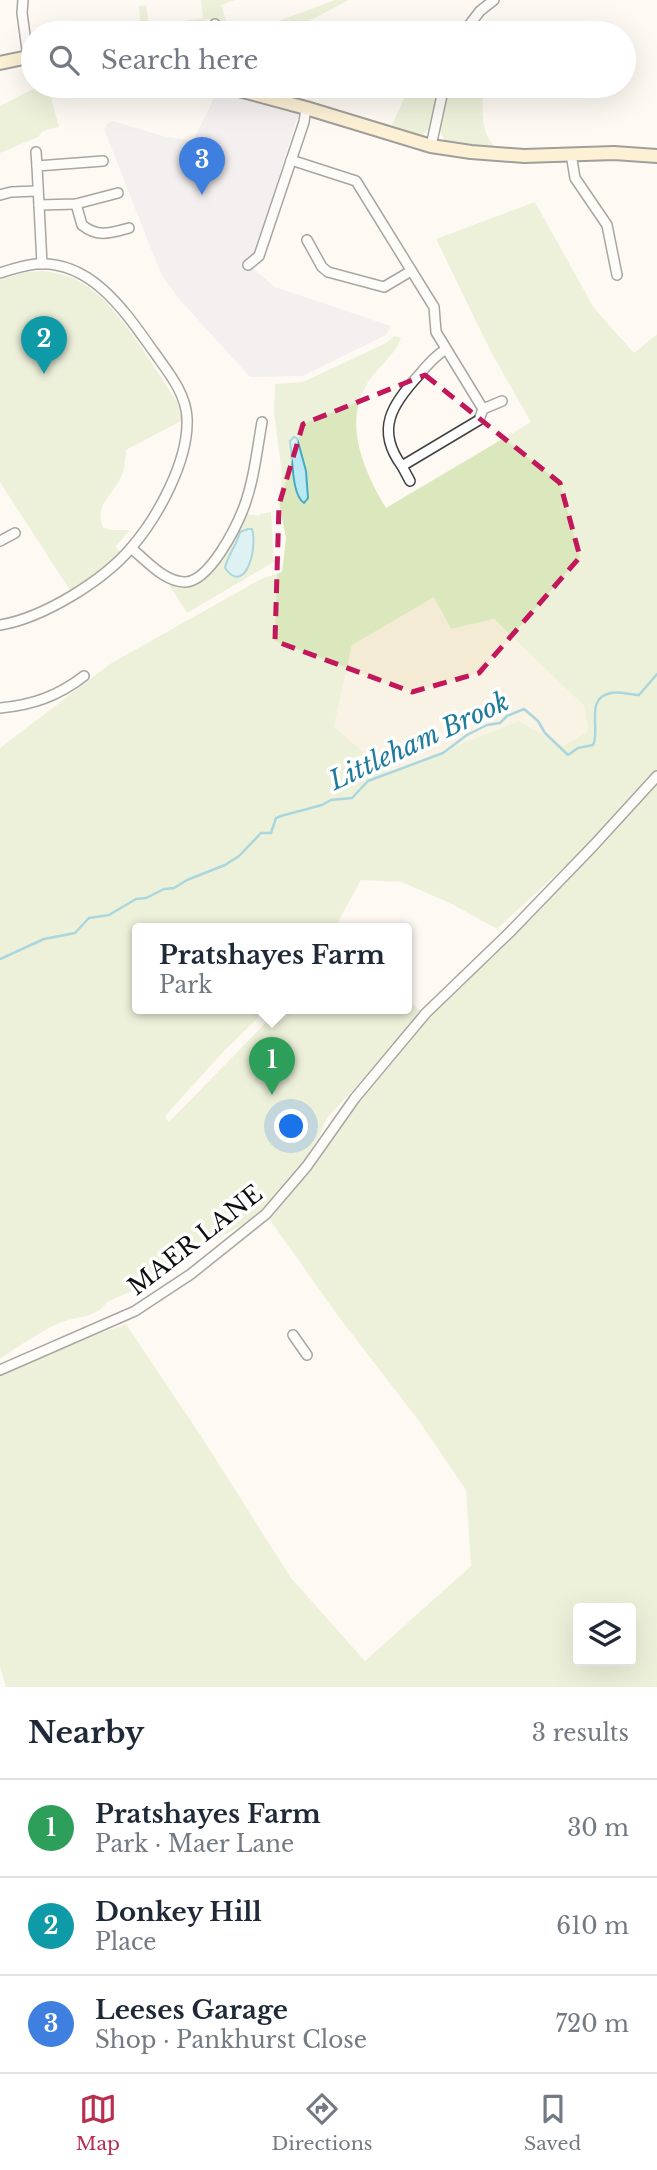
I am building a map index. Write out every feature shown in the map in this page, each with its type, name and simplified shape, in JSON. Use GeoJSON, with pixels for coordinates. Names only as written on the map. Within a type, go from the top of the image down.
{"type":"FeatureCollection","features":[{"type":"Feature","properties":{"kind":"street"},"geometry":{"type":"LineString","coordinates":[[23,0],[24,21]]}},
{"type":"Feature","properties":{"kind":"street"},"geometry":{"type":"LineString","coordinates":[[472,21],[494,0]]}},
{"type":"Feature","properties":{"kind":"street"},"geometry":{"type":"LineString","coordinates":[[0,63],[21,59]]}},
{"type":"Feature","properties":{"kind":"street"},"geometry":{"type":"LineString","coordinates":[[269,98],[431,146],[471,152],[524,156],[614,153],[657,156]]}},
{"type":"Feature","properties":{"kind":"street"},"geometry":{"type":"LineString","coordinates":[[431,146],[441,98]]}},
{"type":"Feature","properties":{"kind":"street"},"geometry":{"type":"LineString","coordinates":[[248,265],[259,256],[304,122],[306,108]]}},
{"type":"Feature","properties":{"kind":"street"},"geometry":{"type":"LineString","coordinates":[[36,152],[41,264]]}},
{"type":"Feature","properties":{"kind":"street"},"geometry":{"type":"LineString","coordinates":[[571,154],[575,178],[607,225],[617,275]]}},
{"type":"Feature","properties":{"kind":"street"},"geometry":{"type":"LineString","coordinates":[[291,160],[356,181],[434,307],[435,329],[483,409]]}},
{"type":"Feature","properties":{"kind":"street"},"geometry":{"type":"LineString","coordinates":[[37,166],[103,161]]}},
{"type":"Feature","properties":{"kind":"street"},"geometry":{"type":"LineString","coordinates":[[0,195],[37,191]]}},
{"type":"Feature","properties":{"kind":"street"},"geometry":{"type":"LineString","coordinates":[[39,205],[76,204],[118,193]]}},
{"type":"Feature","properties":{"kind":"street"},"geometry":{"type":"LineString","coordinates":[[76,204],[82,225],[90,231],[102,235],[129,228]]}},
{"type":"Feature","properties":{"kind":"street"},"geometry":{"type":"LineString","coordinates":[[307,240],[322,267],[328,272],[384,287],[411,271]]}},
{"type":"Feature","properties":{"kind":"street"},"geometry":{"type":"LineString","coordinates":[[0,273],[24,265],[58,266],[78,272],[106,291],[129,317],[170,374],[186,404],[186,439],[177,472],[162,504],[131,548],[98,578],[70,597],[47,610],[0,625]]}},
{"type":"Feature","properties":{"kind":"street"},"geometry":{"type":"LineString","coordinates":[[410,481],[392,450],[389,439],[391,411],[400,396],[437,355],[446,349]]}},
{"type":"Feature","properties":{"kind":"street"},"geometry":{"type":"LineString","coordinates":[[402,466],[479,420],[483,409],[502,401]]}},
{"type":"Feature","properties":{"kind":"street"},"geometry":{"type":"LineString","coordinates":[[131,548],[169,579],[184,582],[199,577],[209,568],[244,508],[256,463],[262,422]]}},
{"type":"Feature","properties":{"kind":"street"},"geometry":{"type":"LineString","coordinates":[[0,541],[15,533]]}},
{"type":"Feature","properties":{"kind":"street"},"geometry":{"type":"LineString","coordinates":[[0,708],[32,704],[53,696],[68,689],[84,676]]}},
{"type":"Feature","properties":{"kind":"street","name":"MAER LANE"},"geometry":{"type":"LineString","coordinates":[[0,1370],[135,1311],[191,1274],[266,1214],[307,1166],[355,1098],[426,1013],[509,933],[657,776]]}},
{"type":"Feature","properties":{"kind":"street"},"geometry":{"type":"LineString","coordinates":[[293,1335],[307,1355]]}},
{"type":"Feature","properties":{"kind":"highlighted area"},"geometry":{"type":"Polygon","coordinates":[[[425,375],[560,483],[580,557],[479,673],[412,692],[275,641],[279,505],[303,424],[425,375]]]}},
{"type":"Feature","properties":{"kind":"shaded area"},"geometry":{"type":"Polygon","coordinates":[[[214,98],[252,98],[299,112],[251,266],[275,287],[391,326],[386,335],[303,376],[250,377],[180,300],[163,277],[104,129],[113,121],[163,136],[193,141],[214,98]]]}},
{"type":"Feature","properties":{"kind":"shaded area"},"geometry":{"type":"Polygon","coordinates":[[[434,596],[451,629],[494,619],[584,706],[588,731],[563,746],[519,721],[388,774],[334,727],[352,645],[434,596]]]}},
{"type":"Feature","properties":{"kind":"green space"},"geometry":{"type":"Polygon","coordinates":[[[201,0],[235,0],[221,5],[226,21],[183,21],[203,18],[201,0]]]}},
{"type":"Feature","properties":{"kind":"green space"},"geometry":{"type":"Polygon","coordinates":[[[335,0],[349,0],[309,21],[278,21],[335,0]]]}},
{"type":"Feature","properties":{"kind":"green space"},"geometry":{"type":"Polygon","coordinates":[[[146,5],[148,21],[140,21],[139,6],[146,5]]]}},
{"type":"Feature","properties":{"kind":"green space"},"geometry":{"type":"Polygon","coordinates":[[[21,95],[21,98],[51,98],[59,127],[43,131],[38,137],[0,153],[0,106],[21,95]]]}},
{"type":"Feature","properties":{"kind":"green space"},"geometry":{"type":"Polygon","coordinates":[[[404,98],[437,98],[430,130],[422,135],[391,127],[404,98]]]}},
{"type":"Feature","properties":{"kind":"green space"},"geometry":{"type":"Polygon","coordinates":[[[447,98],[483,98],[484,126],[495,147],[448,141],[439,130],[447,98]]]}},
{"type":"Feature","properties":{"kind":"green space"},"geometry":{"type":"Polygon","coordinates":[[[535,202],[594,308],[634,353],[657,334],[657,769],[574,858],[497,929],[450,903],[401,882],[361,880],[337,923],[132,923],[132,1014],[262,1014],[165,1116],[169,1122],[274,1014],[412,1014],[412,1003],[421,1011],[375,1071],[372,1070],[327,1118],[320,1135],[293,1178],[253,1220],[192,1251],[157,1280],[107,1302],[91,1314],[57,1324],[0,1359],[0,748],[110,664],[261,579],[282,572],[286,538],[279,503],[282,476],[274,411],[275,384],[303,382],[386,343],[394,336],[401,338],[366,386],[356,417],[364,464],[386,508],[531,422],[491,352],[436,239],[535,202]],[[434,597],[352,645],[334,727],[388,773],[519,721],[563,746],[588,731],[584,706],[494,619],[451,629],[434,597]]]}},
{"type":"Feature","properties":{"kind":"green space"},"geometry":{"type":"Polygon","coordinates":[[[44,271],[76,280],[108,304],[134,336],[178,403],[183,420],[126,450],[122,474],[103,506],[101,519],[103,527],[110,530],[130,530],[115,547],[122,553],[133,556],[78,600],[0,482],[0,280],[27,272],[44,271]]]}},
{"type":"Feature","properties":{"kind":"green space"},"geometry":{"type":"Polygon","coordinates":[[[271,512],[274,562],[187,613],[166,580],[194,583],[240,520],[248,514],[259,516],[271,512]]]}},
{"type":"Feature","properties":{"kind":"green space"},"geometry":{"type":"Polygon","coordinates":[[[657,781],[657,1687],[6,1687],[0,1667],[0,1376],[126,1324],[291,1578],[365,1661],[471,1566],[466,1490],[419,1421],[338,1316],[270,1220],[357,1100],[430,1013],[657,781]]]}},
{"type":"Feature","properties":{"kind":"water"},"geometry":{"type":"Polygon","coordinates":[[[294,437],[297,438],[306,471],[308,498],[304,503],[297,492],[293,475],[290,441],[294,437]]]}},
{"type":"Feature","properties":{"kind":"water"},"geometry":{"type":"Polygon","coordinates":[[[252,529],[253,538],[251,558],[244,573],[238,577],[225,568],[226,563],[240,532],[252,529]]]}},
{"type":"Feature","properties":{"kind":"waterway","name":"Littleham Brook"},"geometry":{"type":"LineString","coordinates":[[0,959],[44,939],[75,933],[89,918],[109,915],[136,899],[174,888],[225,865],[239,856],[261,833],[271,833],[276,818],[331,800],[352,798],[368,781],[443,753],[467,735],[487,725],[500,723],[507,716],[524,709],[568,755],[578,748],[593,745],[598,701],[603,696],[614,693],[639,695],[657,674]]}},
{"type":"Feature","properties":{"kind":"place","name":"Leeses Garage"},"geometry":{"type":"Point","coordinates":[202,195]}},
{"type":"Feature","properties":{"kind":"place","name":"Donkey Hill"},"geometry":{"type":"Point","coordinates":[44,374]}},
{"type":"Feature","properties":{"kind":"place","name":"Pratshayes Farm"},"geometry":{"type":"Point","coordinates":[272,1095]}}]}
